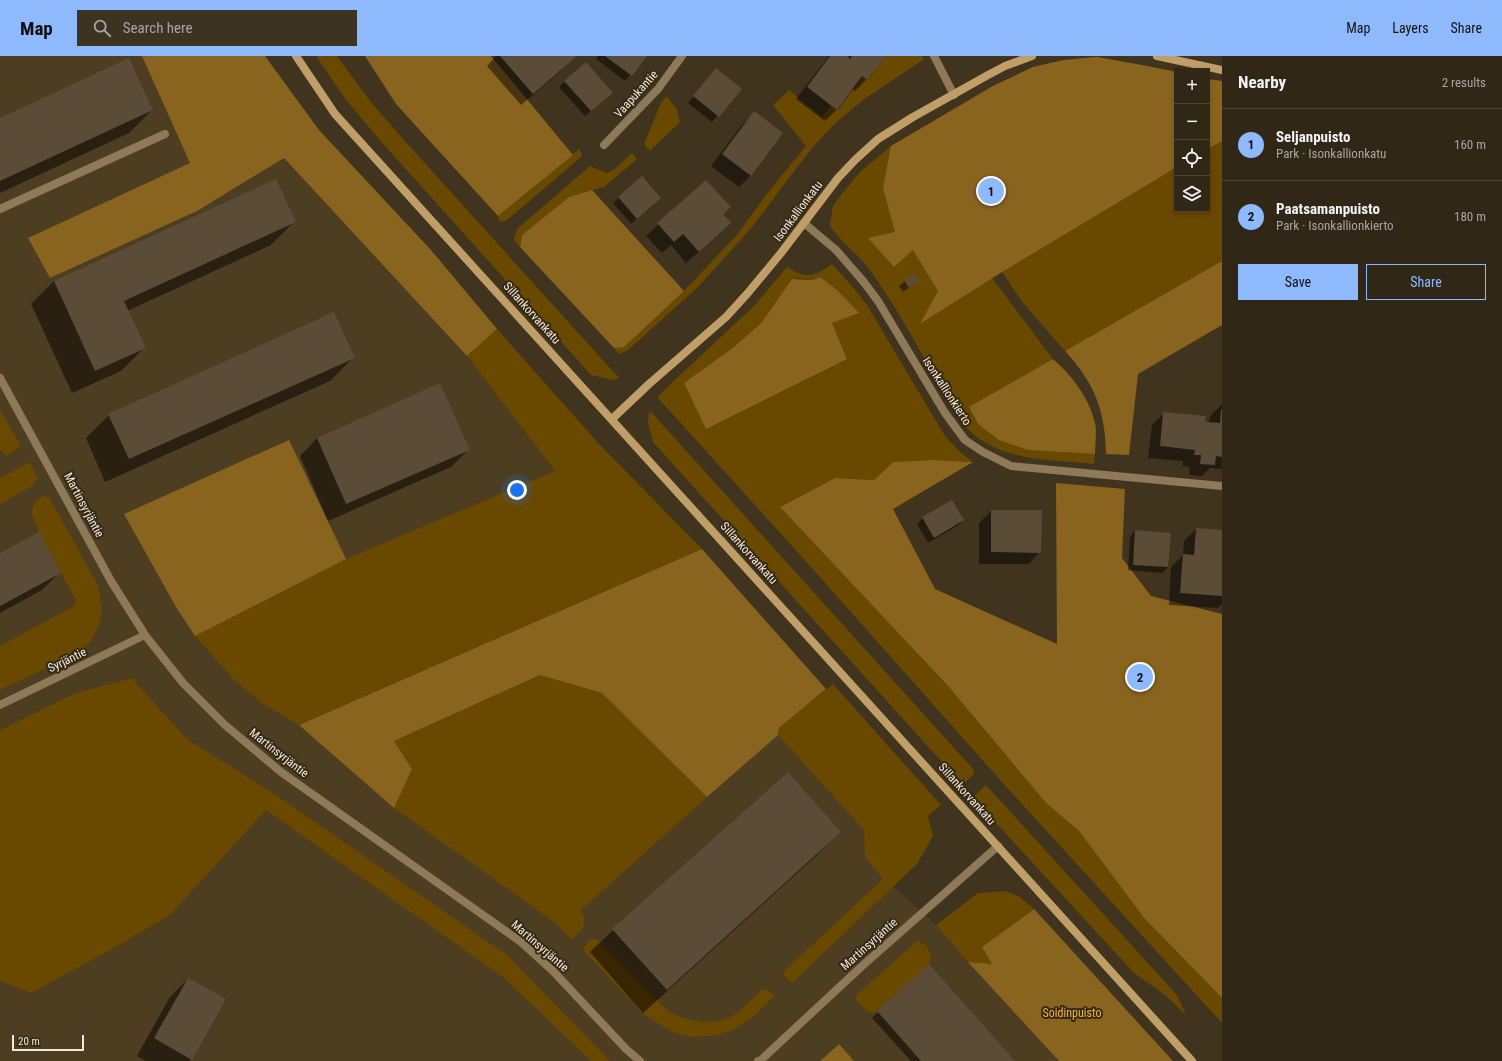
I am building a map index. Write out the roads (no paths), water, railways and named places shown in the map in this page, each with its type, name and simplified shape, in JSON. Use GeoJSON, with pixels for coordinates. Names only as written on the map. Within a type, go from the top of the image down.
{"type":"FeatureCollection","features":[{"type":"Feature","properties":{"kind":"main road","name":"Sillankorvankatu"},"geometry":{"type":"LineString","coordinates":[[296,56],[335,114],[1192,1061]]}},
{"type":"Feature","properties":{"kind":"main road","name":"Isonkallionkatu"},"geometry":{"type":"LineString","coordinates":[[612,419],[649,384],[726,317],[747,294],[804,224],[838,178],[878,139],[913,117],[1005,66],[1032,56]]}},
{"type":"Feature","properties":{"kind":"main road"},"geometry":{"type":"LineString","coordinates":[[1157,56],[1222,70]]}},
{"type":"Feature","properties":{"kind":"street","name":"Vaapukantie"},"geometry":{"type":"LineString","coordinates":[[604,145],[658,89],[682,56]]}},
{"type":"Feature","properties":{"kind":"street"},"geometry":{"type":"LineString","coordinates":[[934,56],[954,95]]}},
{"type":"Feature","properties":{"kind":"street"},"geometry":{"type":"LineString","coordinates":[[0,209],[165,134]]}},
{"type":"Feature","properties":{"kind":"street","name":"Isonkallionkierto"},"geometry":{"type":"LineString","coordinates":[[804,224],[836,250],[863,281],[878,301],[945,413],[965,440],[983,452],[1011,466],[1222,486]]}},
{"type":"Feature","properties":{"kind":"street","name":"Martinsyrjäntie"},"geometry":{"type":"LineString","coordinates":[[0,378],[111,581],[145,635],[183,683],[225,725],[281,772],[521,942],[553,971],[626,1049],[640,1061]]}},
{"type":"Feature","properties":{"kind":"street","name":"Syrjäntie"},"geometry":{"type":"LineString","coordinates":[[0,705],[145,635]]}},
{"type":"Feature","properties":{"kind":"street","name":"Martinsyrjäntie"},"geometry":{"type":"LineString","coordinates":[[758,1061],[761,1060],[861,967],[998,846]]}},
{"type":"Feature","properties":{"kind":"place","name":"Seljanpuisto"},"geometry":{"type":"Point","coordinates":[991,191]}},
{"type":"Feature","properties":{"kind":"place","name":"Paatsamanpuisto"},"geometry":{"type":"Point","coordinates":[1140,677]}},
{"type":"Feature","properties":{"kind":"park label","name":"Soidinpuisto"},"geometry":{"type":"Point","coordinates":[1072,1013]}}]}
